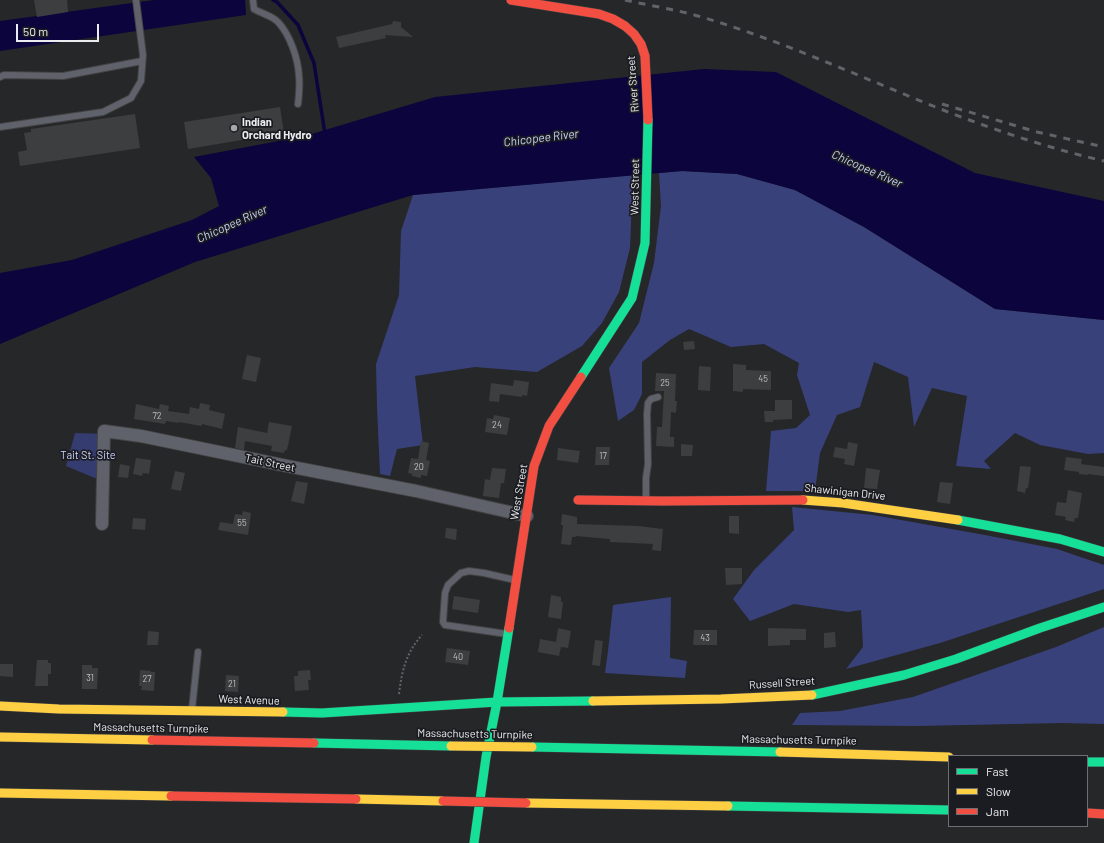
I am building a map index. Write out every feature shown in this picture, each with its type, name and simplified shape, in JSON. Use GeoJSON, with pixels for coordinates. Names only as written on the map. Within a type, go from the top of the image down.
{"type":"FeatureCollection","features":[{"type":"Feature","properties":{"kind":"main road","name":"River Street"},"geometry":{"type":"LineString","coordinates":[[510,0],[599,14],[620,22],[634,34],[641,44],[645,56],[648,122]]}},
{"type":"Feature","properties":{"kind":"main road","name":"West Street"},"geometry":{"type":"LineString","coordinates":[[474,843],[486,757],[497,702],[534,466],[549,426],[632,298],[645,243],[648,122]]}},
{"type":"Feature","properties":{"kind":"main road","name":"Shawinigan Drive"},"geometry":{"type":"LineString","coordinates":[[578,500],[646,501],[792,499],[843,503],[945,518],[1060,539],[1104,552]]}},
{"type":"Feature","properties":{"kind":"main road","name":"Russell Street"},"geometry":{"type":"LineString","coordinates":[[497,702],[721,699],[812,695],[904,675],[956,659],[1040,628],[1104,607]]}},
{"type":"Feature","properties":{"kind":"main road","name":"West Avenue"},"geometry":{"type":"LineString","coordinates":[[0,706],[59,709],[322,713],[497,702]]}},
{"type":"Feature","properties":{"kind":"main road","name":"Massachusetts Turnpike"},"geometry":{"type":"LineString","coordinates":[[0,737],[838,753],[948,757]]}},
{"type":"Feature","properties":{"kind":"main road"},"geometry":{"type":"LineString","coordinates":[[1088,762],[1104,762]]}},
{"type":"Feature","properties":{"kind":"main road"},"geometry":{"type":"LineString","coordinates":[[0,793],[948,810]]}},
{"type":"Feature","properties":{"kind":"main road"},"geometry":{"type":"LineString","coordinates":[[1088,813],[1104,814]]}},
{"type":"Feature","properties":{"kind":"street","name":"Tait Street"},"geometry":{"type":"LineString","coordinates":[[102,524],[104,431],[149,437],[416,491],[527,516]]}},
{"type":"Feature","properties":{"kind":"lane"},"geometry":{"type":"LineString","coordinates":[[0,127],[103,112],[131,98],[141,81],[141,35],[136,0]]}},
{"type":"Feature","properties":{"kind":"lane"},"geometry":{"type":"LineString","coordinates":[[253,0],[254,9],[274,18],[287,36],[296,58],[299,76],[298,104]]}},
{"type":"Feature","properties":{"kind":"lane"},"geometry":{"type":"LineString","coordinates":[[0,77],[4,75],[63,76],[142,61]]}},
{"type":"Feature","properties":{"kind":"lane"},"geometry":{"type":"LineString","coordinates":[[646,501],[646,478],[648,464],[648,403],[651,399],[658,397]]}},
{"type":"Feature","properties":{"kind":"lane"},"geometry":{"type":"LineString","coordinates":[[508,634],[445,625],[443,622],[445,593],[454,578],[464,572],[484,573],[516,580]]}},
{"type":"Feature","properties":{"kind":"lane"},"geometry":{"type":"LineString","coordinates":[[192,710],[198,652]]}},
{"type":"Feature","properties":{"kind":"path"},"geometry":{"type":"LineString","coordinates":[[399,708],[400,685],[408,655],[422,635]]}},
{"type":"Feature","properties":{"kind":"green space","name":"Tait St. Site"},"geometry":{"type":"Polygon","coordinates":[[[75,433],[110,434],[102,481],[66,466],[75,433]]]}},
{"type":"Feature","properties":{"kind":"shaded area"},"geometry":{"type":"Polygon","coordinates":[[[683,171],[737,174],[795,190],[864,227],[995,309],[1104,320],[1104,453],[1088,454],[1040,445],[1015,433],[984,461],[991,469],[956,466],[967,396],[932,388],[914,427],[908,377],[874,362],[860,407],[837,415],[820,453],[815,491],[766,491],[771,431],[796,428],[810,415],[797,375],[799,363],[764,344],[731,347],[689,329],[670,340],[642,362],[642,394],[634,410],[618,421],[609,368],[639,323],[654,263],[661,206],[659,173],[683,171]]]}},
{"type":"Feature","properties":{"kind":"shaded area"},"geometry":{"type":"Polygon","coordinates":[[[633,175],[630,248],[619,292],[602,323],[582,346],[537,372],[475,367],[415,376],[423,445],[397,449],[390,476],[380,474],[376,364],[399,295],[401,231],[413,195],[633,175]]]}},
{"type":"Feature","properties":{"kind":"shaded area"},"geometry":{"type":"Polygon","coordinates":[[[792,507],[873,515],[1057,549],[1104,565],[1104,589],[940,643],[846,669],[863,647],[861,610],[848,612],[794,604],[750,621],[733,599],[754,570],[794,530],[792,507]]]}},
{"type":"Feature","properties":{"kind":"shaded area"},"geometry":{"type":"Polygon","coordinates":[[[671,597],[670,658],[687,661],[685,678],[605,673],[613,605],[671,597]]]}},
{"type":"Feature","properties":{"kind":"shaded area"},"geometry":{"type":"Polygon","coordinates":[[[1104,627],[1104,724],[1062,723],[917,726],[792,725],[800,713],[840,711],[913,697],[1056,647],[1104,627]]]}},
{"type":"Feature","properties":{"kind":"water"},"geometry":{"type":"Polygon","coordinates":[[[154,0],[245,0],[246,15],[0,51],[0,21],[154,0]]]}},
{"type":"Feature","properties":{"kind":"water","name":"Chicopee River"},"geometry":{"type":"Polygon","coordinates":[[[704,69],[776,72],[975,173],[1104,201],[1104,320],[995,309],[864,227],[795,190],[737,174],[682,171],[413,195],[195,262],[0,344],[0,273],[72,260],[192,220],[219,206],[211,178],[194,157],[305,136],[435,97],[704,69]]]}},
{"type":"Feature","properties":{"kind":"building"},"geometry":{"type":"Polygon","coordinates":[[[34,0],[67,0],[68,12],[37,17],[34,0]]]}},
{"type":"Feature","properties":{"kind":"building"},"geometry":{"type":"Polygon","coordinates":[[[393,21],[401,22],[401,27],[413,37],[385,35],[386,38],[339,48],[336,37],[392,24],[393,21]]]}},
{"type":"Feature","properties":{"kind":"building","name":"Indian Orchard Hydro"},"geometry":{"type":"Polygon","coordinates":[[[280,107],[284,133],[188,149],[184,122],[280,107]]]}},
{"type":"Feature","properties":{"kind":"building"},"geometry":{"type":"Polygon","coordinates":[[[135,114],[140,148],[20,166],[18,152],[27,150],[24,133],[31,132],[31,129],[135,114]]]}},
{"type":"Feature","properties":{"kind":"building"},"geometry":{"type":"Polygon","coordinates":[[[694,341],[695,349],[684,350],[683,342],[694,341]]]}},
{"type":"Feature","properties":{"kind":"building"},"geometry":{"type":"Polygon","coordinates":[[[247,355],[261,358],[256,382],[242,379],[247,355]]]}},
{"type":"Feature","properties":{"kind":"building"},"geometry":{"type":"Polygon","coordinates":[[[733,364],[746,365],[746,370],[771,371],[771,390],[743,389],[743,392],[733,391],[733,364]]]}},
{"type":"Feature","properties":{"kind":"building"},"geometry":{"type":"Polygon","coordinates":[[[699,366],[711,367],[710,391],[698,390],[699,366]]]}},
{"type":"Feature","properties":{"kind":"building"},"geometry":{"type":"Polygon","coordinates":[[[656,373],[676,374],[676,413],[671,412],[670,437],[674,437],[674,447],[656,446],[657,427],[662,427],[664,391],[655,391],[656,373]]]}},
{"type":"Feature","properties":{"kind":"building"},"geometry":{"type":"Polygon","coordinates":[[[514,380],[529,382],[527,396],[522,395],[522,397],[500,394],[499,402],[489,401],[491,383],[513,386],[514,380]]]}},
{"type":"Feature","properties":{"kind":"building"},"geometry":{"type":"Polygon","coordinates":[[[775,400],[792,400],[792,419],[765,422],[764,411],[775,411],[775,400]]]}},
{"type":"Feature","properties":{"kind":"building"},"geometry":{"type":"Polygon","coordinates":[[[200,403],[210,405],[209,410],[225,414],[222,429],[202,424],[201,426],[166,421],[165,424],[134,419],[136,404],[159,409],[160,404],[169,406],[168,411],[189,414],[190,407],[199,409],[200,403]]]}},
{"type":"Feature","properties":{"kind":"building"},"geometry":{"type":"Polygon","coordinates":[[[494,415],[510,418],[507,435],[485,432],[487,418],[493,419],[494,415]]]}},
{"type":"Feature","properties":{"kind":"building"},"geometry":{"type":"Polygon","coordinates":[[[269,422],[292,426],[287,450],[285,450],[284,453],[271,451],[272,446],[245,441],[244,450],[235,448],[238,427],[267,433],[269,422]]]}},
{"type":"Feature","properties":{"kind":"building"},"geometry":{"type":"Polygon","coordinates":[[[421,441],[429,443],[426,460],[430,461],[427,476],[421,475],[421,478],[412,476],[412,474],[408,473],[411,458],[418,459],[421,441]]]}},
{"type":"Feature","properties":{"kind":"building"},"geometry":{"type":"Polygon","coordinates":[[[848,442],[858,444],[854,466],[844,464],[845,459],[833,457],[835,447],[847,449],[848,442]]]}},
{"type":"Feature","properties":{"kind":"building"},"geometry":{"type":"Polygon","coordinates":[[[681,444],[693,445],[692,456],[681,456],[681,444]]]}},
{"type":"Feature","properties":{"kind":"building"},"geometry":{"type":"Polygon","coordinates":[[[596,447],[610,447],[609,465],[595,465],[596,447]]]}},
{"type":"Feature","properties":{"kind":"building"},"geometry":{"type":"Polygon","coordinates":[[[558,448],[580,451],[578,463],[557,460],[558,448]]]}},
{"type":"Feature","properties":{"kind":"building"},"geometry":{"type":"Polygon","coordinates":[[[1066,457],[1082,459],[1081,464],[1104,467],[1104,476],[1079,474],[1079,472],[1064,470],[1066,457]]]}},
{"type":"Feature","properties":{"kind":"building"},"geometry":{"type":"Polygon","coordinates":[[[136,458],[151,460],[149,474],[143,473],[142,476],[133,474],[136,458]]]}},
{"type":"Feature","properties":{"kind":"building"},"geometry":{"type":"Polygon","coordinates":[[[120,464],[130,466],[128,478],[118,477],[120,464]]]}},
{"type":"Feature","properties":{"kind":"building"},"geometry":{"type":"Polygon","coordinates":[[[1020,466],[1031,467],[1028,488],[1026,488],[1025,493],[1017,491],[1020,466]]]}},
{"type":"Feature","properties":{"kind":"building"},"geometry":{"type":"Polygon","coordinates":[[[492,468],[506,469],[504,483],[501,483],[499,498],[483,496],[485,479],[490,480],[492,468]]]}},
{"type":"Feature","properties":{"kind":"building"},"geometry":{"type":"Polygon","coordinates":[[[866,468],[880,470],[877,489],[864,488],[866,468]]]}},
{"type":"Feature","properties":{"kind":"building"},"geometry":{"type":"Polygon","coordinates":[[[175,471],[185,473],[181,491],[171,489],[175,471]]]}},
{"type":"Feature","properties":{"kind":"building"},"geometry":{"type":"Polygon","coordinates":[[[296,481],[308,483],[304,504],[291,501],[296,481]]]}},
{"type":"Feature","properties":{"kind":"building"},"geometry":{"type":"Polygon","coordinates":[[[940,482],[953,483],[950,504],[937,502],[940,482]]]}},
{"type":"Feature","properties":{"kind":"building"},"geometry":{"type":"Polygon","coordinates":[[[1068,490],[1082,493],[1078,518],[1075,518],[1074,522],[1065,520],[1066,517],[1055,515],[1057,502],[1066,503],[1068,490]]]}},
{"type":"Feature","properties":{"kind":"building"},"geometry":{"type":"Polygon","coordinates":[[[243,511],[251,513],[248,535],[218,530],[220,522],[233,524],[235,514],[242,515],[243,511]]]}},
{"type":"Feature","properties":{"kind":"building"},"geometry":{"type":"Polygon","coordinates":[[[562,514],[577,517],[577,524],[638,526],[663,529],[661,551],[652,550],[653,544],[610,542],[610,539],[576,536],[572,537],[571,545],[561,544],[563,525],[561,525],[562,514]]]}},
{"type":"Feature","properties":{"kind":"building"},"geometry":{"type":"Polygon","coordinates":[[[729,516],[739,516],[739,534],[729,533],[729,516]]]}},
{"type":"Feature","properties":{"kind":"building"},"geometry":{"type":"Polygon","coordinates":[[[133,518],[146,519],[145,530],[132,529],[133,518]]]}},
{"type":"Feature","properties":{"kind":"building"},"geometry":{"type":"Polygon","coordinates":[[[446,528],[457,529],[456,540],[445,538],[446,528]]]}},
{"type":"Feature","properties":{"kind":"building"},"geometry":{"type":"Polygon","coordinates":[[[725,568],[742,568],[742,584],[726,585],[725,568]]]}},
{"type":"Feature","properties":{"kind":"building"},"geometry":{"type":"Polygon","coordinates":[[[551,595],[561,597],[561,602],[563,602],[561,619],[548,617],[551,595]]]}},
{"type":"Feature","properties":{"kind":"building"},"geometry":{"type":"Polygon","coordinates":[[[454,596],[480,600],[478,613],[452,609],[454,596]]]}},
{"type":"Feature","properties":{"kind":"building"},"geometry":{"type":"Polygon","coordinates":[[[558,628],[571,631],[568,648],[561,647],[559,656],[538,652],[540,639],[556,642],[558,628]]]}},
{"type":"Feature","properties":{"kind":"building"},"geometry":{"type":"Polygon","coordinates":[[[768,628],[806,629],[806,640],[790,640],[790,645],[768,646],[768,628]]]}},
{"type":"Feature","properties":{"kind":"building"},"geometry":{"type":"Polygon","coordinates":[[[694,630],[717,630],[717,645],[693,645],[694,630]]]}},
{"type":"Feature","properties":{"kind":"building"},"geometry":{"type":"Polygon","coordinates":[[[148,631],[159,632],[158,645],[147,645],[148,631]]]}},
{"type":"Feature","properties":{"kind":"building"},"geometry":{"type":"Polygon","coordinates":[[[835,632],[836,647],[824,648],[824,633],[835,632]]]}},
{"type":"Feature","properties":{"kind":"building"},"geometry":{"type":"Polygon","coordinates":[[[595,640],[603,641],[600,666],[592,665],[595,640]]]}},
{"type":"Feature","properties":{"kind":"building"},"geometry":{"type":"Polygon","coordinates":[[[447,648],[470,651],[468,665],[445,662],[447,648]]]}},
{"type":"Feature","properties":{"kind":"building"},"geometry":{"type":"Polygon","coordinates":[[[37,660],[48,660],[48,663],[51,663],[51,674],[48,674],[48,686],[35,686],[37,660]]]}},
{"type":"Feature","properties":{"kind":"building"},"geometry":{"type":"Polygon","coordinates":[[[0,664],[13,664],[13,677],[0,676],[0,664]]]}},
{"type":"Feature","properties":{"kind":"building"},"geometry":{"type":"Polygon","coordinates":[[[82,665],[92,665],[92,668],[98,668],[97,689],[82,689],[82,665]]]}},
{"type":"Feature","properties":{"kind":"building"},"geometry":{"type":"Polygon","coordinates":[[[140,670],[155,672],[154,691],[141,690],[142,686],[139,686],[140,670]]]}},
{"type":"Feature","properties":{"kind":"building"},"geometry":{"type":"Polygon","coordinates":[[[310,670],[311,680],[308,680],[309,690],[295,691],[294,676],[298,676],[298,671],[310,670]]]}},
{"type":"Feature","properties":{"kind":"building"},"geometry":{"type":"Polygon","coordinates":[[[226,675],[239,676],[238,692],[225,691],[226,675]]]}},
{"type":"Feature","properties":{"kind":"waterway"},"geometry":{"type":"LineString","coordinates":[[273,0],[277,2],[298,25],[314,63],[325,134]]}},
{"type":"Feature","properties":{"kind":"railway"},"geometry":{"type":"LineString","coordinates":[[625,0],[685,13],[733,27],[789,47],[971,121],[1037,143],[1104,161]]}},
{"type":"Feature","properties":{"kind":"railway"},"geometry":{"type":"LineString","coordinates":[[942,104],[1037,132],[1104,147]]}},
{"type":"Feature","properties":{"kind":"traffic: fast"},"geometry":{"type":"LineString","coordinates":[[581,377],[632,298],[645,243],[648,120]]}},
{"type":"Feature","properties":{"kind":"traffic: fast"},"geometry":{"type":"LineString","coordinates":[[958,520],[1060,539],[1104,552]]}},
{"type":"Feature","properties":{"kind":"traffic: fast"},"geometry":{"type":"LineString","coordinates":[[812,695],[904,675],[956,659],[1040,628],[1104,607]]}},
{"type":"Feature","properties":{"kind":"traffic: fast"},"geometry":{"type":"LineString","coordinates":[[474,843],[486,757],[509,628]]}},
{"type":"Feature","properties":{"kind":"traffic: fast"},"geometry":{"type":"LineString","coordinates":[[283,712],[322,713],[497,702],[593,701]]}},
{"type":"Feature","properties":{"kind":"traffic: fast"},"geometry":{"type":"LineString","coordinates":[[314,743],[451,746]]}},
{"type":"Feature","properties":{"kind":"traffic: fast"},"geometry":{"type":"LineString","coordinates":[[532,747],[780,752]]}},
{"type":"Feature","properties":{"kind":"traffic: fast"},"geometry":{"type":"LineString","coordinates":[[1088,762],[1104,762]]}},
{"type":"Feature","properties":{"kind":"traffic: fast"},"geometry":{"type":"LineString","coordinates":[[728,806],[948,810]]}},
{"type":"Feature","properties":{"kind":"traffic: slow"},"geometry":{"type":"LineString","coordinates":[[803,500],[843,503],[958,520]]}},
{"type":"Feature","properties":{"kind":"traffic: slow"},"geometry":{"type":"LineString","coordinates":[[593,701],[721,699],[812,695]]}},
{"type":"Feature","properties":{"kind":"traffic: slow"},"geometry":{"type":"LineString","coordinates":[[0,706],[59,709],[283,712]]}},
{"type":"Feature","properties":{"kind":"traffic: slow"},"geometry":{"type":"LineString","coordinates":[[0,737],[152,740]]}},
{"type":"Feature","properties":{"kind":"traffic: slow"},"geometry":{"type":"LineString","coordinates":[[451,746],[532,747]]}},
{"type":"Feature","properties":{"kind":"traffic: slow"},"geometry":{"type":"LineString","coordinates":[[780,752],[948,757]]}},
{"type":"Feature","properties":{"kind":"traffic: slow"},"geometry":{"type":"LineString","coordinates":[[0,793],[171,796]]}},
{"type":"Feature","properties":{"kind":"traffic: slow"},"geometry":{"type":"LineString","coordinates":[[356,799],[443,801]]}},
{"type":"Feature","properties":{"kind":"traffic: slow"},"geometry":{"type":"LineString","coordinates":[[526,803],[728,806]]}},
{"type":"Feature","properties":{"kind":"traffic: jam"},"geometry":{"type":"LineString","coordinates":[[511,0],[599,14],[613,19],[625,26],[634,34],[641,44],[645,56],[648,120]]}},
{"type":"Feature","properties":{"kind":"traffic: jam"},"geometry":{"type":"LineString","coordinates":[[509,628],[534,466],[549,426],[581,377]]}},
{"type":"Feature","properties":{"kind":"traffic: jam"},"geometry":{"type":"LineString","coordinates":[[578,500],[803,500]]}},
{"type":"Feature","properties":{"kind":"traffic: jam"},"geometry":{"type":"LineString","coordinates":[[152,740],[314,743]]}},
{"type":"Feature","properties":{"kind":"traffic: jam"},"geometry":{"type":"LineString","coordinates":[[171,796],[356,799]]}},
{"type":"Feature","properties":{"kind":"traffic: jam"},"geometry":{"type":"LineString","coordinates":[[443,801],[526,803]]}},
{"type":"Feature","properties":{"kind":"traffic: jam"},"geometry":{"type":"LineString","coordinates":[[1088,813],[1104,814]]}},
{"type":"Feature","properties":{"kind":"place","name":"Indian Orchard Hydro"},"geometry":{"type":"Point","coordinates":[234,128]}}]}
